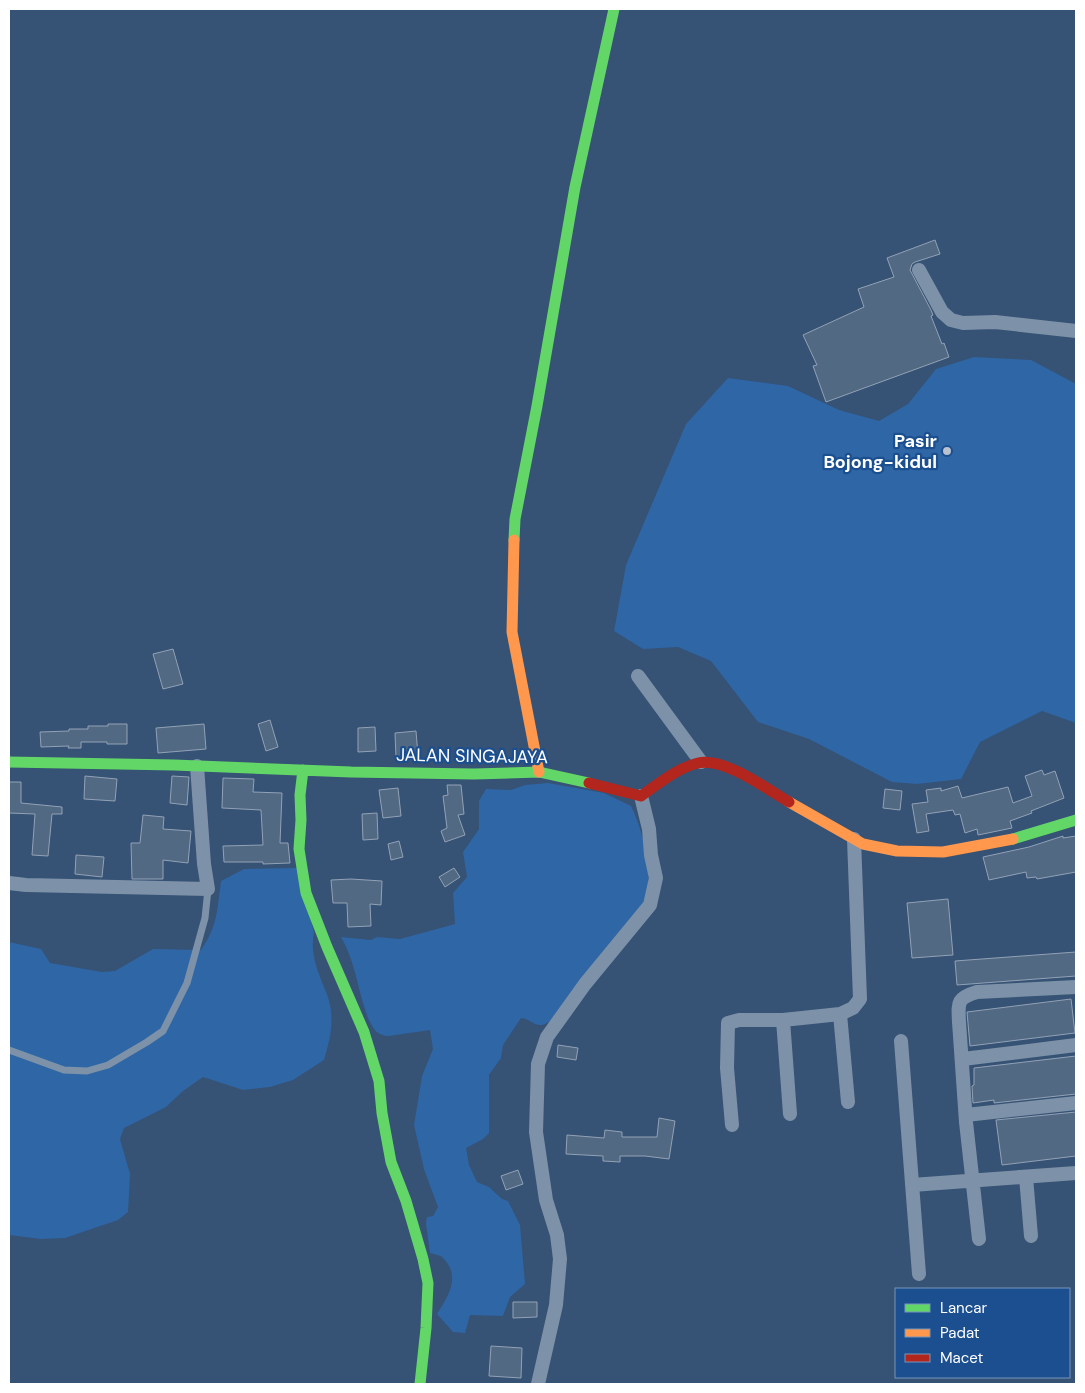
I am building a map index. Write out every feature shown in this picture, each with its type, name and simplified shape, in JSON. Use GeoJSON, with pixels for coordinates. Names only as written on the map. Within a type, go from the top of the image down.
{"type":"FeatureCollection","features":[{"type":"Feature","properties":{"kind":"street"},"geometry":{"type":"LineString","coordinates":[[539,772],[512,632],[515,519],[575,188],[614,9]]}},
{"type":"Feature","properties":{"kind":"street"},"geometry":{"type":"LineString","coordinates":[[919,270],[942,312],[951,320],[963,323],[995,322],[1076,331]]}},
{"type":"Feature","properties":{"kind":"street"},"geometry":{"type":"LineString","coordinates":[[638,676],[701,762]]}},
{"type":"Feature","properties":{"kind":"street","name":"JALAN SINGAJAYA"},"geometry":{"type":"LineString","coordinates":[[9,762],[474,774],[539,772],[584,781],[641,796]]}},
{"type":"Feature","properties":{"kind":"street"},"geometry":{"type":"LineString","coordinates":[[538,1384],[556,1305],[560,1259],[556,1235],[546,1200],[536,1132],[538,1064],[547,1037],[585,984],[650,905],[656,878],[651,855],[649,828],[641,796],[664,780],[701,762],[712,763],[734,770],[863,844],[897,851],[944,852],[993,844],[1076,820]]}},
{"type":"Feature","properties":{"kind":"street"},"geometry":{"type":"LineString","coordinates":[[9,883],[26,885],[208,888],[204,864],[197,766]]}},
{"type":"Feature","properties":{"kind":"street"},"geometry":{"type":"LineString","coordinates":[[303,770],[300,795],[299,849],[306,893],[366,1040],[379,1081],[382,1114],[391,1162],[406,1201],[428,1283],[426,1328],[420,1384]]}},
{"type":"Feature","properties":{"kind":"street"},"geometry":{"type":"LineString","coordinates":[[732,1125],[727,1068],[728,1023],[739,1020],[782,1020],[840,1014],[853,1008],[860,999],[854,839]]}},
{"type":"Feature","properties":{"kind":"street"},"geometry":{"type":"LineString","coordinates":[[979,1239],[966,1115],[959,1006],[961,998],[978,992],[1076,986]]}},
{"type":"Feature","properties":{"kind":"street"},"geometry":{"type":"LineString","coordinates":[[840,1014],[848,1102]]}},
{"type":"Feature","properties":{"kind":"street"},"geometry":{"type":"LineString","coordinates":[[782,1020],[790,1114]]}},
{"type":"Feature","properties":{"kind":"street"},"geometry":{"type":"LineString","coordinates":[[901,1041],[919,1274]]}},
{"type":"Feature","properties":{"kind":"street"},"geometry":{"type":"LineString","coordinates":[[963,1059],[1076,1045]]}},
{"type":"Feature","properties":{"kind":"street"},"geometry":{"type":"LineString","coordinates":[[966,1115],[1076,1103]]}},
{"type":"Feature","properties":{"kind":"street"},"geometry":{"type":"LineString","coordinates":[[912,1185],[1076,1173]]}},
{"type":"Feature","properties":{"kind":"street"},"geometry":{"type":"LineString","coordinates":[[1026,1177],[1031,1236]]}},
{"type":"Feature","properties":{"kind":"lane"},"geometry":{"type":"LineString","coordinates":[[9,1050],[64,1070],[87,1071],[108,1065],[163,1031],[187,983],[205,918],[208,888]]}},
{"type":"Feature","properties":{"kind":"shaded area"},"geometry":{"type":"Polygon","coordinates":[[[974,357],[1031,360],[1076,384],[1076,723],[1042,711],[980,742],[961,779],[917,784],[892,782],[809,739],[758,722],[711,661],[678,647],[643,649],[614,631],[626,565],[686,424],[728,378],[788,386],[839,410],[879,421],[908,404],[936,369],[974,357]]]}},
{"type":"Feature","properties":{"kind":"shaded area"},"geometry":{"type":"Polygon","coordinates":[[[548,783],[604,793],[631,806],[645,848],[649,872],[647,893],[639,911],[558,1016],[542,1025],[521,1018],[503,1045],[501,1058],[489,1075],[489,1133],[483,1139],[466,1148],[469,1165],[477,1182],[489,1187],[502,1199],[508,1201],[520,1225],[525,1284],[510,1297],[503,1316],[470,1315],[465,1333],[453,1332],[437,1314],[446,1300],[452,1278],[451,1270],[441,1256],[430,1253],[427,1217],[433,1216],[438,1207],[424,1169],[414,1125],[422,1076],[433,1049],[430,1030],[389,1036],[376,1031],[368,1017],[352,963],[341,937],[371,940],[377,937],[400,939],[455,924],[453,893],[467,877],[463,852],[479,829],[479,801],[486,789],[511,790],[525,785],[548,783]]]}},
{"type":"Feature","properties":{"kind":"shaded area"},"geometry":{"type":"Polygon","coordinates":[[[297,868],[314,932],[313,948],[316,964],[330,1006],[331,1029],[324,1060],[293,1080],[270,1087],[243,1090],[203,1077],[183,1091],[166,1107],[124,1128],[120,1139],[130,1174],[128,1212],[118,1220],[65,1238],[41,1239],[9,1235],[9,942],[41,949],[50,963],[102,972],[115,971],[153,949],[201,950],[214,925],[221,881],[244,869],[297,868]]]}},
{"type":"Feature","properties":{"kind":"building"},"geometry":{"type":"Polygon","coordinates":[[[935,240],[940,254],[915,262],[910,270],[931,310],[933,315],[931,316],[949,357],[826,402],[813,366],[817,365],[803,335],[864,307],[858,289],[894,277],[887,258],[935,240]]]}},
{"type":"Feature","properties":{"kind":"building"},"geometry":{"type":"Polygon","coordinates":[[[173,649],[183,684],[163,689],[153,654],[173,649]]]}},
{"type":"Feature","properties":{"kind":"building"},"geometry":{"type":"Polygon","coordinates":[[[270,720],[278,747],[266,751],[258,724],[270,720]]]}},
{"type":"Feature","properties":{"kind":"building"},"geometry":{"type":"Polygon","coordinates":[[[108,724],[127,724],[127,744],[81,742],[81,748],[68,748],[69,746],[41,747],[40,732],[88,729],[88,726],[108,726],[108,724]]]}},
{"type":"Feature","properties":{"kind":"building"},"geometry":{"type":"Polygon","coordinates":[[[204,724],[206,749],[158,753],[156,728],[204,724]]]}},
{"type":"Feature","properties":{"kind":"building"},"geometry":{"type":"Polygon","coordinates":[[[375,727],[376,751],[358,752],[358,728],[375,727]]]}},
{"type":"Feature","properties":{"kind":"building"},"geometry":{"type":"Polygon","coordinates":[[[416,731],[418,756],[396,757],[395,733],[416,731]]]}},
{"type":"Feature","properties":{"kind":"building"},"geometry":{"type":"Polygon","coordinates":[[[1042,770],[1044,775],[1055,771],[1064,798],[1010,821],[1012,828],[978,835],[977,829],[965,833],[960,814],[955,815],[953,810],[926,814],[929,831],[917,833],[912,804],[928,802],[926,790],[941,788],[941,791],[958,786],[962,798],[1008,787],[1013,803],[1032,796],[1025,776],[1042,770]]]}},
{"type":"Feature","properties":{"kind":"building"},"geometry":{"type":"Polygon","coordinates":[[[85,776],[117,779],[115,801],[84,799],[85,776]]]}},
{"type":"Feature","properties":{"kind":"building"},"geometry":{"type":"Polygon","coordinates":[[[172,776],[189,777],[187,805],[170,803],[172,776]]]}},
{"type":"Feature","properties":{"kind":"building"},"geometry":{"type":"Polygon","coordinates":[[[223,778],[254,779],[253,792],[282,793],[280,843],[288,843],[290,863],[224,862],[223,846],[263,845],[261,810],[222,808],[223,778]]]}},
{"type":"Feature","properties":{"kind":"building"},"geometry":{"type":"Polygon","coordinates":[[[9,782],[21,782],[21,803],[62,807],[62,814],[52,814],[48,856],[32,855],[35,814],[9,813],[9,782]]]}},
{"type":"Feature","properties":{"kind":"building"},"geometry":{"type":"Polygon","coordinates":[[[447,785],[461,785],[464,814],[458,815],[465,835],[445,842],[441,831],[447,828],[443,796],[448,795],[447,785]]]}},
{"type":"Feature","properties":{"kind":"building"},"geometry":{"type":"Polygon","coordinates":[[[398,788],[401,816],[383,818],[379,790],[398,788]]]}},
{"type":"Feature","properties":{"kind":"building"},"geometry":{"type":"Polygon","coordinates":[[[885,789],[902,791],[900,810],[883,808],[885,789]]]}},
{"type":"Feature","properties":{"kind":"building"},"geometry":{"type":"Polygon","coordinates":[[[377,813],[378,839],[363,840],[362,814],[377,813]]]}},
{"type":"Feature","properties":{"kind":"building"},"geometry":{"type":"Polygon","coordinates":[[[143,815],[164,817],[163,829],[191,831],[188,863],[163,860],[163,879],[132,879],[131,843],[140,843],[143,815]]]}},
{"type":"Feature","properties":{"kind":"building"},"geometry":{"type":"Polygon","coordinates":[[[1063,836],[1063,838],[1076,836],[1076,872],[1037,879],[1036,877],[1027,878],[1026,872],[989,880],[983,857],[1029,847],[1063,836]]]}},
{"type":"Feature","properties":{"kind":"building"},"geometry":{"type":"Polygon","coordinates":[[[399,841],[403,857],[391,860],[388,844],[399,841]]]}},
{"type":"Feature","properties":{"kind":"building"},"geometry":{"type":"Polygon","coordinates":[[[76,855],[104,857],[102,877],[75,874],[76,855]]]}},
{"type":"Feature","properties":{"kind":"building"},"geometry":{"type":"Polygon","coordinates":[[[454,868],[460,877],[445,887],[439,877],[454,868]]]}},
{"type":"Feature","properties":{"kind":"building"},"geometry":{"type":"Polygon","coordinates":[[[331,880],[382,881],[381,905],[370,904],[371,926],[348,927],[347,903],[333,903],[331,880]]]}},
{"type":"Feature","properties":{"kind":"building"},"geometry":{"type":"Polygon","coordinates":[[[948,899],[953,955],[912,958],[907,903],[948,899]]]}},
{"type":"Feature","properties":{"kind":"building"},"geometry":{"type":"Polygon","coordinates":[[[1076,952],[1076,976],[957,985],[955,961],[1076,952]]]}},
{"type":"Feature","properties":{"kind":"building"},"geometry":{"type":"Polygon","coordinates":[[[1071,999],[1075,1033],[970,1046],[967,1012],[1071,999]]]}},
{"type":"Feature","properties":{"kind":"building"},"geometry":{"type":"Polygon","coordinates":[[[558,1045],[578,1048],[576,1060],[557,1057],[558,1045]]]}},
{"type":"Feature","properties":{"kind":"building"},"geometry":{"type":"Polygon","coordinates":[[[1076,1056],[1076,1094],[994,1103],[994,1100],[973,1103],[974,1068],[1076,1056]]]}},
{"type":"Feature","properties":{"kind":"building"},"geometry":{"type":"Polygon","coordinates":[[[1076,1112],[1076,1156],[1002,1165],[996,1120],[1076,1112]]]}},
{"type":"Feature","properties":{"kind":"building"},"geometry":{"type":"Polygon","coordinates":[[[659,1118],[675,1121],[669,1159],[645,1156],[620,1156],[620,1162],[603,1161],[603,1156],[566,1154],[567,1135],[604,1138],[605,1130],[622,1132],[622,1137],[657,1137],[659,1118]]]}},
{"type":"Feature","properties":{"kind":"building"},"geometry":{"type":"Polygon","coordinates":[[[518,1170],[523,1184],[506,1190],[501,1176],[518,1170]]]}},
{"type":"Feature","properties":{"kind":"building"},"geometry":{"type":"Polygon","coordinates":[[[513,1302],[537,1302],[537,1317],[513,1318],[513,1302]]]}},
{"type":"Feature","properties":{"kind":"building"},"geometry":{"type":"Polygon","coordinates":[[[491,1346],[522,1348],[521,1378],[489,1376],[491,1346]]]}},
{"type":"Feature","properties":{"kind":"traffic: fast"},"geometry":{"type":"LineString","coordinates":[[514,540],[515,519],[537,406],[575,187],[614,9]]}},
{"type":"Feature","properties":{"kind":"traffic: fast"},"geometry":{"type":"LineString","coordinates":[[9,762],[174,765],[351,772],[474,774],[539,772],[589,783]]}},
{"type":"Feature","properties":{"kind":"traffic: fast"},"geometry":{"type":"LineString","coordinates":[[303,770],[300,795],[299,849],[306,893],[364,1032],[379,1081],[382,1113],[391,1162],[406,1201],[428,1283],[426,1328],[420,1384]]}},
{"type":"Feature","properties":{"kind":"traffic: fast"},"geometry":{"type":"LineString","coordinates":[[1013,839],[1076,820]]}},
{"type":"Feature","properties":{"kind":"traffic: slow"},"geometry":{"type":"LineString","coordinates":[[514,540],[512,632],[539,772]]}},
{"type":"Feature","properties":{"kind":"traffic: slow"},"geometry":{"type":"LineString","coordinates":[[789,802],[863,844],[897,851],[943,852],[1013,839]]}},
{"type":"Feature","properties":{"kind":"traffic: jam"},"geometry":{"type":"LineString","coordinates":[[589,783],[641,796],[668,777],[690,765],[708,762],[745,775],[789,802]]}},
{"type":"Feature","properties":{"kind":"place","name":"Pasir Bojong-kidul"},"geometry":{"type":"Point","coordinates":[947,451]}}]}
